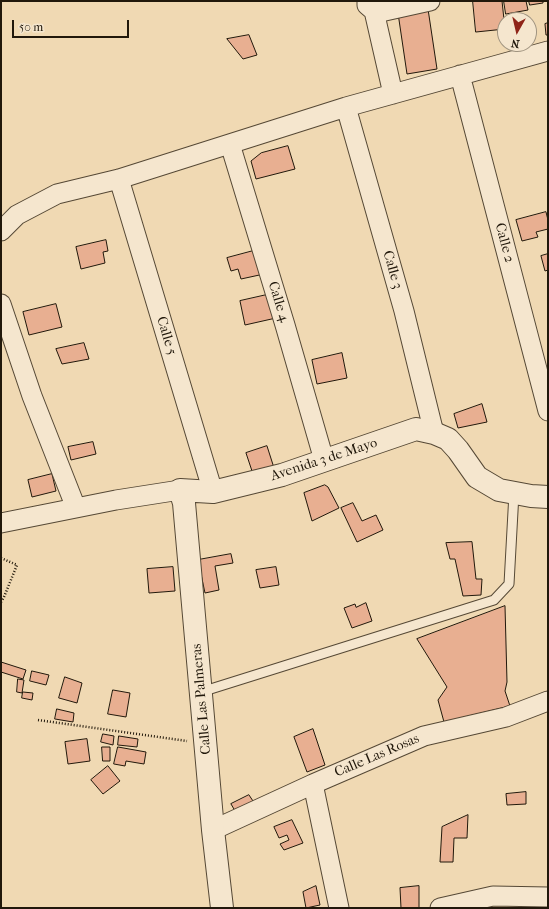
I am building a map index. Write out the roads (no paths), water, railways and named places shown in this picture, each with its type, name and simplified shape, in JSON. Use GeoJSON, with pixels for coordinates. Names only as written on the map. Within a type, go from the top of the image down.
{"type":"FeatureCollection","features":[{"type":"Feature","properties":{"kind":"street"},"geometry":{"type":"LineString","coordinates":[[371,6],[385,11],[430,1]]}},
{"type":"Feature","properties":{"kind":"street"},"geometry":{"type":"LineString","coordinates":[[371,6],[393,94]]}},
{"type":"Feature","properties":{"kind":"street"},"geometry":{"type":"LineString","coordinates":[[1,231],[17,215],[57,194],[119,179],[346,107],[548,51]]}},
{"type":"Feature","properties":{"kind":"street","name":"Calle 2"},"geometry":{"type":"LineString","coordinates":[[460,75],[548,411]]}},
{"type":"Feature","properties":{"kind":"street","name":"Calle 3"},"geometry":{"type":"LineString","coordinates":[[346,107],[404,311],[434,433]]}},
{"type":"Feature","properties":{"kind":"street","name":"Calle 4"},"geometry":{"type":"LineString","coordinates":[[230,144],[324,460]]}},
{"type":"Feature","properties":{"kind":"street","name":"Calle 5"},"geometry":{"type":"LineString","coordinates":[[119,179],[213,492]]}},
{"type":"Feature","properties":{"kind":"street"},"geometry":{"type":"LineString","coordinates":[[1,304],[32,396],[76,508]]}},
{"type":"Feature","properties":{"kind":"street","name":"Avenida 3 de Mayo"},"geometry":{"type":"LineString","coordinates":[[1,523],[116,500],[180,490],[213,492],[282,475],[416,429],[434,433],[448,439],[458,450],[477,477],[499,490],[548,498]]}},
{"type":"Feature","properties":{"kind":"street","name":"Calle Las Palmeras"},"geometry":{"type":"LineString","coordinates":[[180,490],[184,503],[213,830],[222,908]]}},
{"type":"Feature","properties":{"kind":"street","name":"Calle Las Rosas"},"geometry":{"type":"LineString","coordinates":[[213,830],[313,784],[424,736],[506,717],[548,701]]}},
{"type":"Feature","properties":{"kind":"street"},"geometry":{"type":"LineString","coordinates":[[313,784],[339,908]]}},
{"type":"Feature","properties":{"kind":"street"},"geometry":{"type":"LineString","coordinates":[[440,908],[493,896],[548,897]]}},
{"type":"Feature","properties":{"kind":"lane"},"geometry":{"type":"LineString","coordinates":[[201,692],[494,600],[509,584],[514,493]]}}]}
